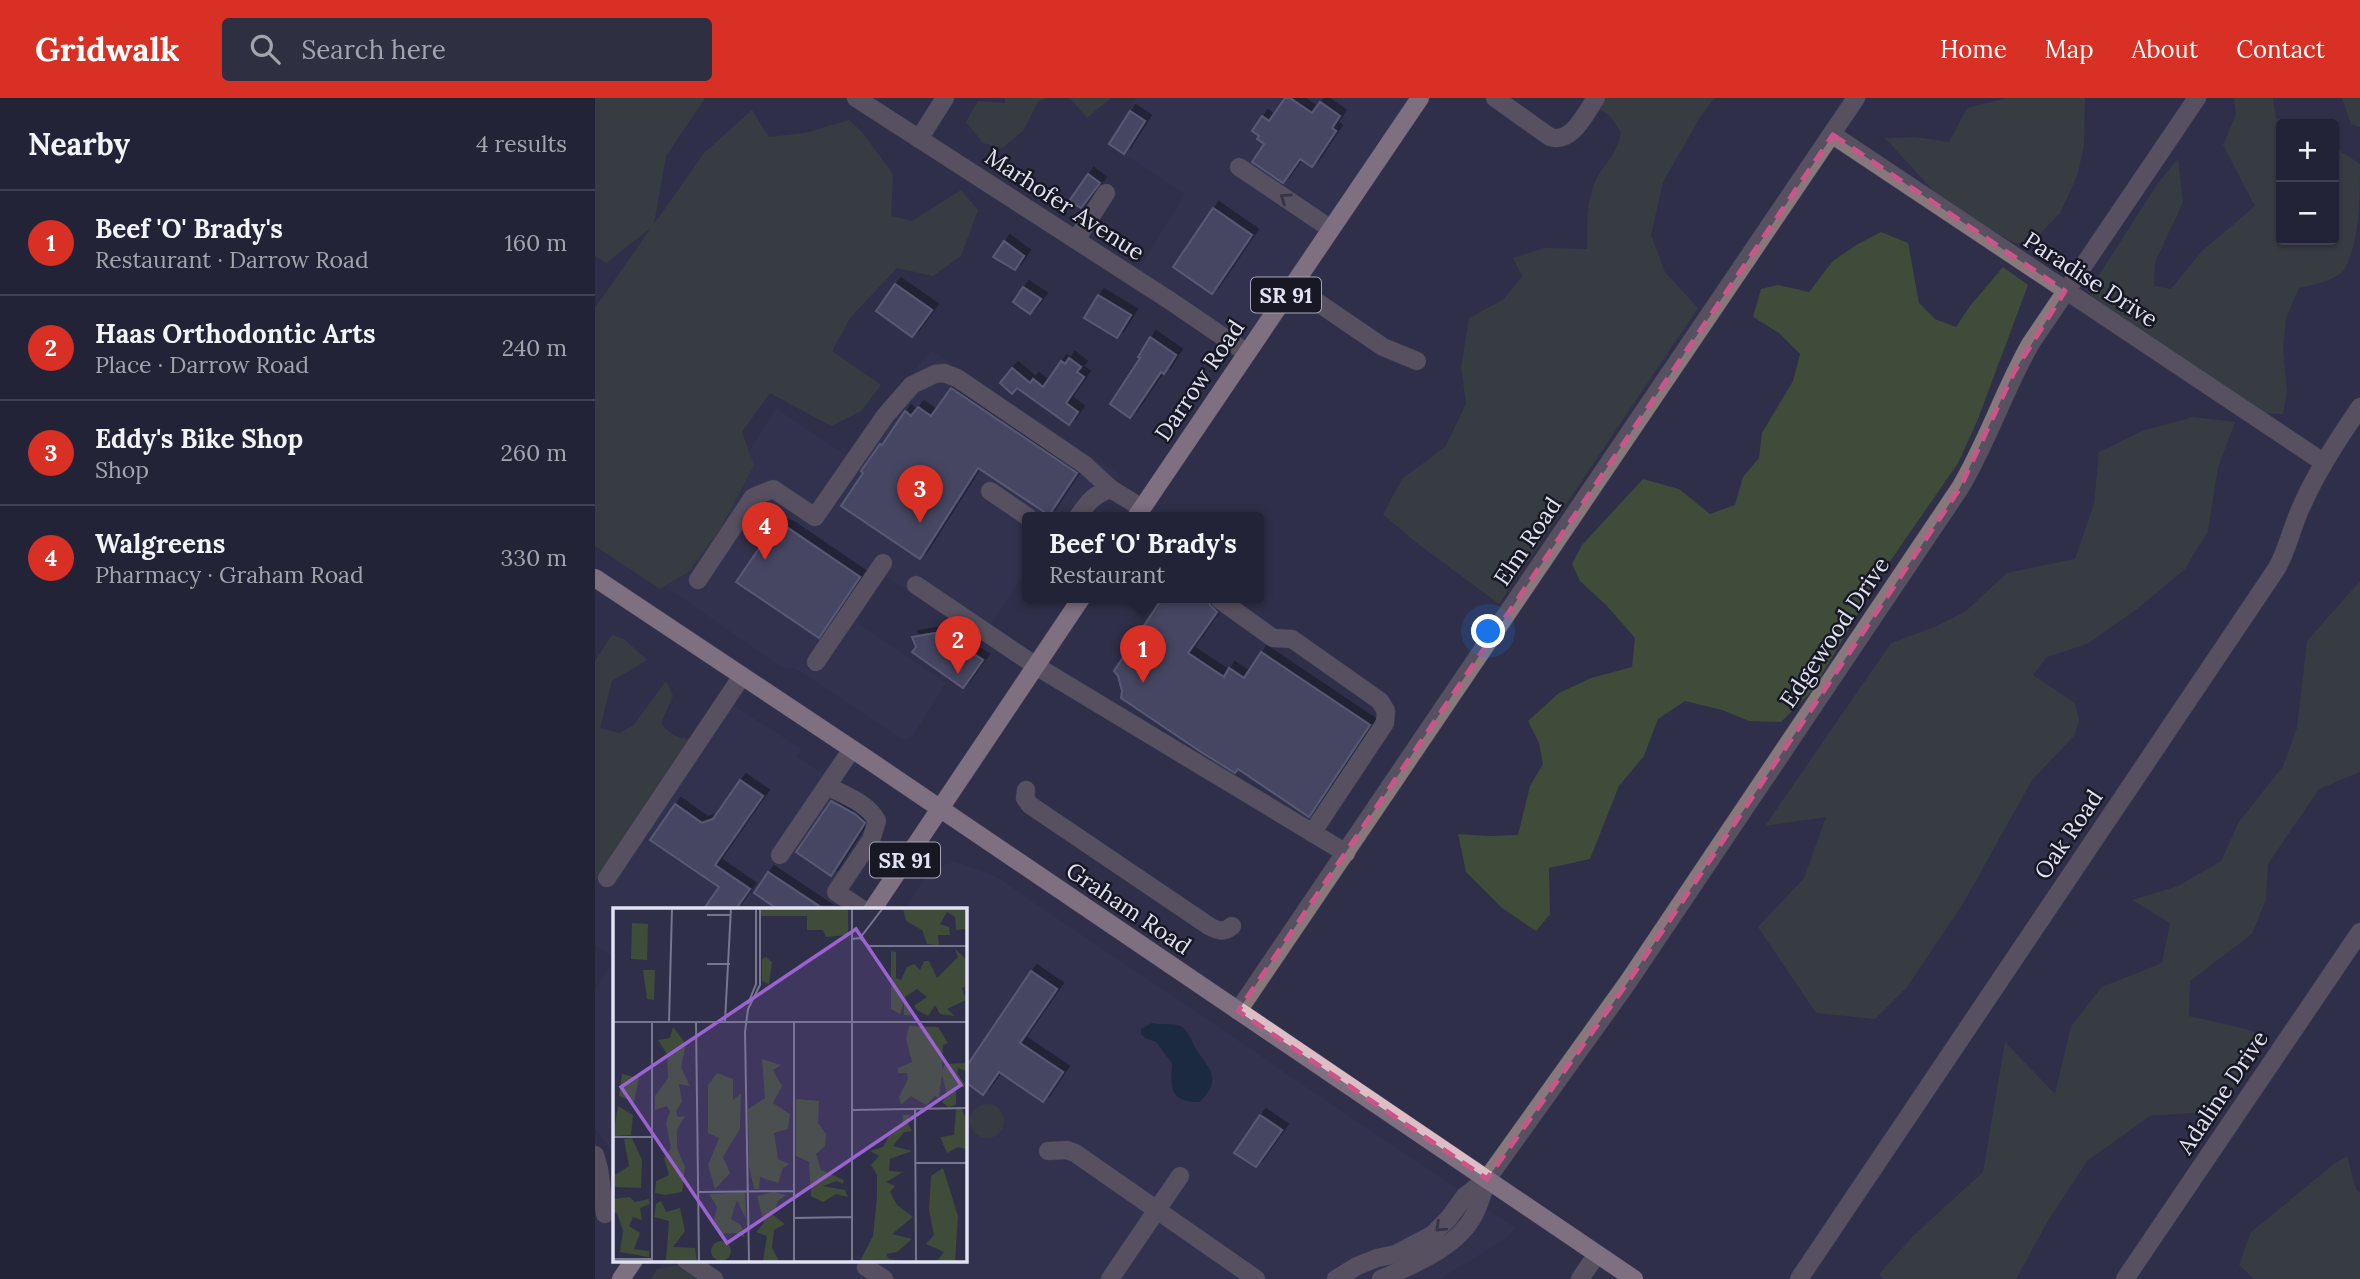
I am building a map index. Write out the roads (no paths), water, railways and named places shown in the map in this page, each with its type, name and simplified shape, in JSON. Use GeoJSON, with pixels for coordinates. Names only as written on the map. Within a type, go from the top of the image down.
{"type":"FeatureCollection","features":[{"type":"Feature","properties":{"kind":"main road","name":"Darrow Road"},"geometry":{"type":"LineString","coordinates":[[1139,512],[1331,229],[1414,100]]}},
{"type":"Feature","properties":{"kind":"main road","name":"Graham Road"},"geometry":{"type":"LineString","coordinates":[[595,578],[1634,1279]]}},
{"type":"Feature","properties":{"kind":"main road","name":"SR 91"},"geometry":{"type":"LineString","coordinates":[[872,908],[1078,603]]}},
{"type":"Feature","properties":{"kind":"main road"},"geometry":{"type":"LineString","coordinates":[[621,1279],[633,1262]]}},
{"type":"Feature","properties":{"kind":"street","name":"Marhofer Avenue"},"geometry":{"type":"LineString","coordinates":[[856,98],[1247,353]]}},
{"type":"Feature","properties":{"kind":"street"},"geometry":{"type":"LineString","coordinates":[[919,139],[945,98]]}},
{"type":"Feature","properties":{"kind":"street"},"geometry":{"type":"LineString","coordinates":[[1495,98],[1550,137],[1563,139],[1571,133],[1597,98]]}},
{"type":"Feature","properties":{"kind":"street","name":"Elm Road"},"geometry":{"type":"LineString","coordinates":[[1238,1011],[1856,98]]}},
{"type":"Feature","properties":{"kind":"street","name":"Edgewood Drive"},"geometry":{"type":"LineString","coordinates":[[1487,1179],[1628,982],[1960,488],[1982,448],[2014,372],[2065,291],[2197,98]]}},
{"type":"Feature","properties":{"kind":"street","name":"Paradise Drive"},"geometry":{"type":"LineString","coordinates":[[1833,135],[2323,462]]}},
{"type":"Feature","properties":{"kind":"street"},"geometry":{"type":"LineString","coordinates":[[1239,167],[1331,229]]}},
{"type":"Feature","properties":{"kind":"street"},"geometry":{"type":"LineString","coordinates":[[1076,240],[1107,193]]}},
{"type":"Feature","properties":{"kind":"street"},"geometry":{"type":"LineString","coordinates":[[1293,285],[1383,347],[1417,361]]}},
{"type":"Feature","properties":{"kind":"street"},"geometry":{"type":"LineString","coordinates":[[698,580],[753,497],[772,489],[815,517],[885,416],[912,385],[935,374],[944,373],[957,377],[1085,466],[1139,512]]}},
{"type":"Feature","properties":{"kind":"street","name":"Oak Road"},"geometry":{"type":"LineString","coordinates":[[1799,1279],[2277,568],[2288,548],[2299,513],[2323,462],[2360,407]]}},
{"type":"Feature","properties":{"kind":"street"},"geometry":{"type":"LineString","coordinates":[[1082,512],[1090,500],[1111,489]]}},
{"type":"Feature","properties":{"kind":"street"},"geometry":{"type":"LineString","coordinates":[[990,491],[1022,513]]}},
{"type":"Feature","properties":{"kind":"street"},"geometry":{"type":"LineString","coordinates":[[816,662],[883,563]]}},
{"type":"Feature","properties":{"kind":"street"},"geometry":{"type":"LineString","coordinates":[[916,585],[1036,666],[1346,853]]}},
{"type":"Feature","properties":{"kind":"street"},"geometry":{"type":"LineString","coordinates":[[1224,603],[1273,638],[1292,639],[1384,706],[1385,723],[1312,833]]}},
{"type":"Feature","properties":{"kind":"street"},"geometry":{"type":"LineString","coordinates":[[607,878],[742,676]]}},
{"type":"Feature","properties":{"kind":"street"},"geometry":{"type":"LineString","coordinates":[[780,855],[852,749]]}},
{"type":"Feature","properties":{"kind":"street"},"geometry":{"type":"LineString","coordinates":[[827,786],[864,806],[877,821],[871,840],[836,892],[860,908]]}},
{"type":"Feature","properties":{"kind":"street"},"geometry":{"type":"LineString","coordinates":[[1026,790],[1025,798],[1030,805],[1209,926],[1221,931],[1232,926]]}},
{"type":"Feature","properties":{"kind":"street","name":"Adaline Drive"},"geometry":{"type":"LineString","coordinates":[[2125,1279],[2360,932]]}},
{"type":"Feature","properties":{"kind":"street"},"geometry":{"type":"LineString","coordinates":[[1048,1151],[1067,1150],[1075,1153],[1256,1279]]}},
{"type":"Feature","properties":{"kind":"street"},"geometry":{"type":"LineString","coordinates":[[595,1155],[605,1215]]}},
{"type":"Feature","properties":{"kind":"street"},"geometry":{"type":"LineString","coordinates":[[1110,1279],[1180,1175]]}},
{"type":"Feature","properties":{"kind":"street"},"geometry":{"type":"LineString","coordinates":[[1336,1279],[1357,1266],[1396,1254],[1432,1234],[1449,1218],[1465,1196],[1487,1179]]}},
{"type":"Feature","properties":{"kind":"street"},"geometry":{"type":"LineString","coordinates":[[1381,1279],[1426,1259],[1453,1240],[1474,1217],[1487,1179]]}},
{"type":"Feature","properties":{"kind":"street"},"geometry":{"type":"LineString","coordinates":[[1580,1279],[1597,1254]]}},
{"type":"Feature","properties":{"kind":"street"},"geometry":{"type":"LineString","coordinates":[[689,1262],[715,1279]]}},
{"type":"Feature","properties":{"kind":"street"},"geometry":{"type":"LineString","coordinates":[[864,1262],[884,1279]]}},
{"type":"Feature","properties":{"kind":"place","name":"Eddy's Bike Shop"},"geometry":{"type":"Point","coordinates":[920,523]}},
{"type":"Feature","properties":{"kind":"place","name":"Walgreens"},"geometry":{"type":"Point","coordinates":[765,560]}},
{"type":"Feature","properties":{"kind":"place","name":"Haas Orthodontic Arts"},"geometry":{"type":"Point","coordinates":[958,674]}},
{"type":"Feature","properties":{"kind":"place","name":"Beef 'O' Brady's"},"geometry":{"type":"Point","coordinates":[1143,683]}}]}
